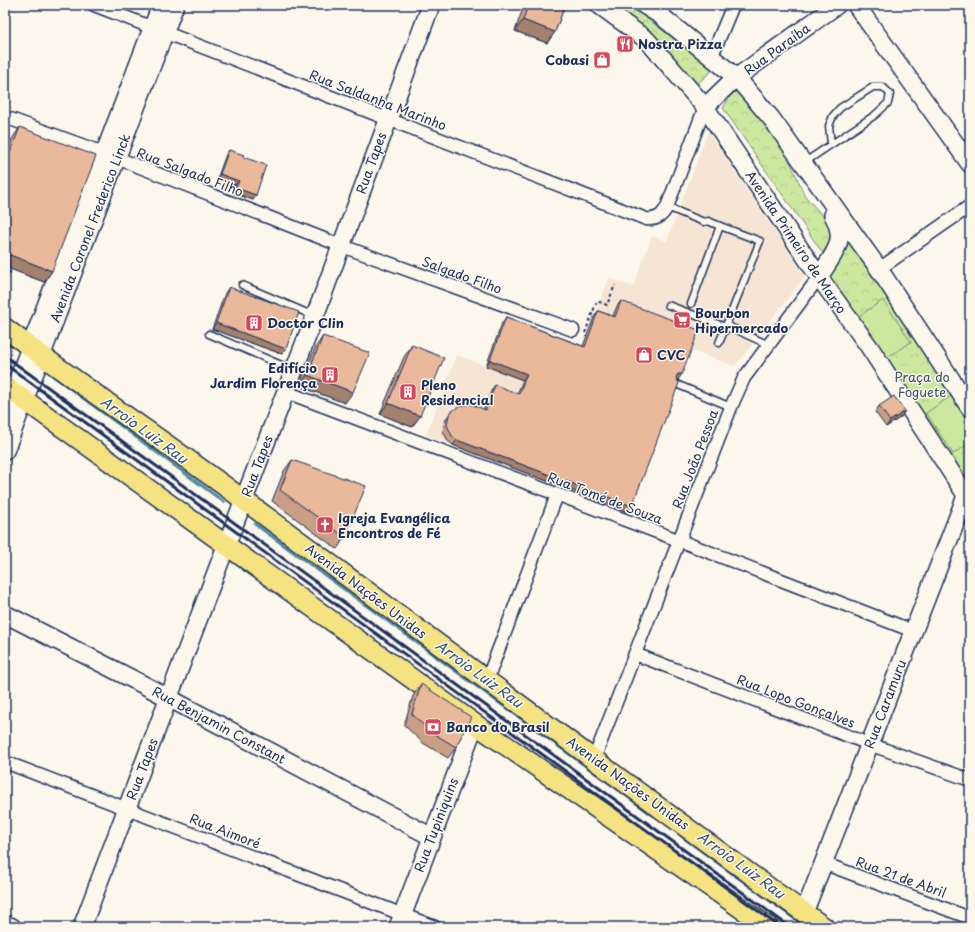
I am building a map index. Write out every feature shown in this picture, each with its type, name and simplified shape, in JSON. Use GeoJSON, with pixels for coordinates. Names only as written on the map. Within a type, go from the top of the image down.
{"type":"FeatureCollection","features":[{"type":"Feature","properties":{"kind":"main road","name":"Avenida Nações Unidas"},"geometry":{"type":"LineString","coordinates":[[5,328],[36,352],[245,500],[594,759],[824,927]]}},
{"type":"Feature","properties":{"kind":"main road"},"geometry":{"type":"LineString","coordinates":[[14,393],[475,724],[768,927]]}},
{"type":"Feature","properties":{"kind":"street","name":"Rua Saldanha Marinho"},"geometry":{"type":"LineString","coordinates":[[94,5],[639,217],[652,220],[662,215],[667,207]]}},
{"type":"Feature","properties":{"kind":"street","name":"Avenida Coronel Frederico Linck"},"geometry":{"type":"LineString","coordinates":[[159,29],[160,5]]}},
{"type":"Feature","properties":{"kind":"street","name":"Avenida Coronel Frederico Linck"},"geometry":{"type":"LineString","coordinates":[[5,411],[36,352],[159,29],[175,5]]}},
{"type":"Feature","properties":{"kind":"street","name":"Rua Tapes"},"geometry":{"type":"LineString","coordinates":[[82,927],[226,546],[342,246],[387,119],[431,5]]}},
{"type":"Feature","properties":{"kind":"street","name":"Avenida Primeiro de Março"},"geometry":{"type":"LineString","coordinates":[[599,5],[647,40],[705,107],[819,277],[870,348],[969,497]]}},
{"type":"Feature","properties":{"kind":"street"},"geometry":{"type":"LineString","coordinates":[[644,5],[660,15],[737,78],[771,118],[878,269],[970,408]]}},
{"type":"Feature","properties":{"kind":"street"},"geometry":{"type":"LineString","coordinates":[[711,58],[733,5]]}},
{"type":"Feature","properties":{"kind":"street","name":"Rua Paraíba"},"geometry":{"type":"LineString","coordinates":[[705,107],[724,88],[837,5]]}},
{"type":"Feature","properties":{"kind":"street"},"geometry":{"type":"LineString","coordinates":[[856,5],[970,164]]}},
{"type":"Feature","properties":{"kind":"street"},"geometry":{"type":"LineString","coordinates":[[667,207],[705,107]]}},
{"type":"Feature","properties":{"kind":"street","name":"Rua Salgado Filho"},"geometry":{"type":"LineString","coordinates":[[5,117],[111,155],[342,246]]}},
{"type":"Feature","properties":{"kind":"street"},"geometry":{"type":"LineString","coordinates":[[805,164],[841,231],[838,247],[819,277]]}},
{"type":"Feature","properties":{"kind":"street"},"geometry":{"type":"LineString","coordinates":[[878,269],[970,206]]}},
{"type":"Feature","properties":{"kind":"street","name":"Avenida Coronel Frederico Linck"},"geometry":{"type":"LineString","coordinates":[[36,352],[43,303],[85,223]]}},
{"type":"Feature","properties":{"kind":"street","name":"Salgado Filho"},"geometry":{"type":"LineString","coordinates":[[342,246],[573,330]]}},
{"type":"Feature","properties":{"kind":"street","name":"Rua João Pessoa"},"geometry":{"type":"LineString","coordinates":[[594,759],[678,540],[744,378],[819,277]]}},
{"type":"Feature","properties":{"kind":"street","name":"Rua Tomé de Souza"},"geometry":{"type":"LineString","coordinates":[[286,392],[559,491],[678,540],[913,631]]}},
{"type":"Feature","properties":{"kind":"street","name":"Avenida Coronel Frederico Linck"},"geometry":{"type":"LineString","coordinates":[[5,451],[14,393]]}},
{"type":"Feature","properties":{"kind":"street"},"geometry":{"type":"LineString","coordinates":[[487,680],[559,491]]}},
{"type":"Feature","properties":{"kind":"street","name":"Rua Caramuru"},"geometry":{"type":"LineString","coordinates":[[804,913],[913,631],[969,497]]}},
{"type":"Feature","properties":{"kind":"street","name":"Rua Benjamin Constant"},"geometry":{"type":"LineString","coordinates":[[5,614],[169,698],[432,837]]}},
{"type":"Feature","properties":{"kind":"street","name":"Rua Lopo Gonçalves"},"geometry":{"type":"LineString","coordinates":[[635,654],[869,744],[970,780]]}},
{"type":"Feature","properties":{"kind":"street","name":"Rua Tupiniquins"},"geometry":{"type":"LineString","coordinates":[[400,921],[475,724]]}},
{"type":"Feature","properties":{"kind":"street","name":"Rua Aimoré"},"geometry":{"type":"LineString","coordinates":[[5,762],[127,808],[400,921],[435,927]]}},
{"type":"Feature","properties":{"kind":"street","name":"Rua 21 de Abril"},"geometry":{"type":"LineString","coordinates":[[823,863],[970,918]]}},
{"type":"Feature","properties":{"kind":"street"},"geometry":{"type":"LineString","coordinates":[[5,924],[12,927]]}},
{"type":"Feature","properties":{"kind":"lane"},"geometry":{"type":"LineString","coordinates":[[805,164],[831,144],[875,115],[888,102],[890,94],[883,87],[874,87],[840,108],[833,116],[829,126],[831,144]]}},
{"type":"Feature","properties":{"kind":"lane"},"geometry":{"type":"LineString","coordinates":[[667,207],[704,222],[708,221],[760,241],[719,343]]}},
{"type":"Feature","properties":{"kind":"lane"},"geometry":{"type":"LineString","coordinates":[[691,304],[720,226]]}},
{"type":"Feature","properties":{"kind":"lane"},"geometry":{"type":"LineString","coordinates":[[242,285],[315,316]]}},
{"type":"Feature","properties":{"kind":"lane"},"geometry":{"type":"LineString","coordinates":[[668,305],[726,325],[769,345]]}},
{"type":"Feature","properties":{"kind":"lane"},"geometry":{"type":"LineString","coordinates":[[210,334],[295,370]]}},
{"type":"Feature","properties":{"kind":"lane"},"geometry":{"type":"LineString","coordinates":[[676,384],[731,407]]}},
{"type":"Feature","properties":{"kind":"path"},"geometry":{"type":"LineString","coordinates":[[5,285],[11,270]]}},
{"type":"Feature","properties":{"kind":"path"},"geometry":{"type":"LineString","coordinates":[[573,330],[584,334],[597,301],[607,305],[615,285]]}},
{"type":"Feature","properties":{"kind":"shaded area","name":"Bourbon Hipermercado"},"geometry":{"type":"Polygon","coordinates":[[[708,132],[805,276],[735,366],[689,350],[628,512],[426,435],[457,355],[486,366],[502,323],[581,353],[609,278],[633,287],[652,236],[667,241],[708,132]]]}},
{"type":"Feature","properties":{"kind":"green space"},"geometry":{"type":"Polygon","coordinates":[[[609,5],[629,5],[714,69],[695,86],[609,5]]]}},
{"type":"Feature","properties":{"kind":"green space"},"geometry":{"type":"Polygon","coordinates":[[[741,88],[780,139],[805,196],[828,222],[833,241],[824,255],[723,108],[731,95],[741,88]]]}},
{"type":"Feature","properties":{"kind":"green space","name":"Praça do Foguete"},"geometry":{"type":"Polygon","coordinates":[[[847,239],[970,421],[970,484],[967,485],[830,278],[847,239]]]}},
{"type":"Feature","properties":{"kind":"green space"},"geometry":{"type":"Polygon","coordinates":[[[883,300],[911,342],[886,358],[859,316],[883,300]]]}},
{"type":"Feature","properties":{"kind":"green space"},"geometry":{"type":"Polygon","coordinates":[[[951,396],[970,426],[970,443],[953,454],[926,413],[951,396]]]}},
{"type":"Feature","properties":{"kind":"building"},"geometry":{"type":"Polygon","coordinates":[[[528,5],[565,5],[555,32],[523,20],[528,5]]]}},
{"type":"Feature","properties":{"kind":"building"},"geometry":{"type":"Polygon","coordinates":[[[20,127],[96,156],[52,271],[5,253],[5,166],[20,127]]]}},
{"type":"Feature","properties":{"kind":"building"},"geometry":{"type":"Polygon","coordinates":[[[229,150],[244,155],[243,157],[266,165],[256,195],[236,188],[239,181],[220,174],[229,150]]]}},
{"type":"Feature","properties":{"kind":"building","name":"Doctor Clin"},"geometry":{"type":"Polygon","coordinates":[[[229,287],[299,312],[286,349],[216,323],[229,287]]]}},
{"type":"Feature","properties":{"kind":"building"},"geometry":{"type":"Polygon","coordinates":[[[621,301],[699,330],[682,374],[678,374],[676,377],[679,383],[632,506],[457,440],[452,436],[447,425],[448,419],[450,413],[459,406],[470,404],[486,410],[495,385],[519,394],[527,374],[490,360],[506,317],[585,347],[598,311],[615,317],[621,301]]]}},
{"type":"Feature","properties":{"kind":"building","name":"Edifício Jardim Florença"},"geometry":{"type":"Polygon","coordinates":[[[323,336],[370,353],[353,392],[307,375],[323,336]]]}},
{"type":"Feature","properties":{"kind":"building","name":"Pleno Residencial"},"geometry":{"type":"Polygon","coordinates":[[[412,345],[444,358],[420,416],[388,403],[412,345]]]}},
{"type":"Feature","properties":{"kind":"building"},"geometry":{"type":"Polygon","coordinates":[[[894,396],[905,411],[890,421],[879,406],[894,396]]]}},
{"type":"Feature","properties":{"kind":"building","name":"Igreja Evangélica Encontros de Fé"},"geometry":{"type":"Polygon","coordinates":[[[292,460],[366,486],[345,537],[280,490],[292,460]]]}},
{"type":"Feature","properties":{"kind":"building"},"geometry":{"type":"Polygon","coordinates":[[[421,684],[471,717],[456,747],[431,732],[412,714],[421,684]]]}},
{"type":"Feature","properties":{"kind":"waterway","name":"Arroio Luiz Rau"},"geometry":{"type":"LineString","coordinates":[[52,375],[224,502]]}},
{"type":"Feature","properties":{"kind":"waterway","name":"Arroio Luiz Rau"},"geometry":{"type":"LineString","coordinates":[[255,524],[654,816]]}},
{"type":"Feature","properties":{"kind":"waterway","name":"Arroio Luiz Rau"},"geometry":{"type":"LineString","coordinates":[[681,836],[806,927]]}},
{"type":"Feature","properties":{"kind":"railway"},"geometry":{"type":"LineString","coordinates":[[5,356],[790,927]]}},
{"type":"Feature","properties":{"kind":"railway"},"geometry":{"type":"LineString","coordinates":[[5,364],[780,927]]}},
{"type":"Feature","properties":{"kind":"place","name":"Nostra Pizza"},"geometry":{"type":"Point","coordinates":[625,44]}},
{"type":"Feature","properties":{"kind":"place","name":"Cobasi"},"geometry":{"type":"Point","coordinates":[602,60]}},
{"type":"Feature","properties":{"kind":"place","name":"Bourbon Hipermercado"},"geometry":{"type":"Point","coordinates":[682,320]}},
{"type":"Feature","properties":{"kind":"place","name":"Doctor Clin"},"geometry":{"type":"Point","coordinates":[254,323]}},
{"type":"Feature","properties":{"kind":"place","name":"CVC"},"geometry":{"type":"Point","coordinates":[644,355]}},
{"type":"Feature","properties":{"kind":"place","name":"Edifício Jardim Florença"},"geometry":{"type":"Point","coordinates":[330,375]}},
{"type":"Feature","properties":{"kind":"place","name":"Pleno Residencial"},"geometry":{"type":"Point","coordinates":[408,392]}},
{"type":"Feature","properties":{"kind":"place","name":"Igreja Evangélica Encontros de Fé"},"geometry":{"type":"Point","coordinates":[325,525]}},
{"type":"Feature","properties":{"kind":"place","name":"Banco do Brasil"},"geometry":{"type":"Point","coordinates":[433,727]}}]}
